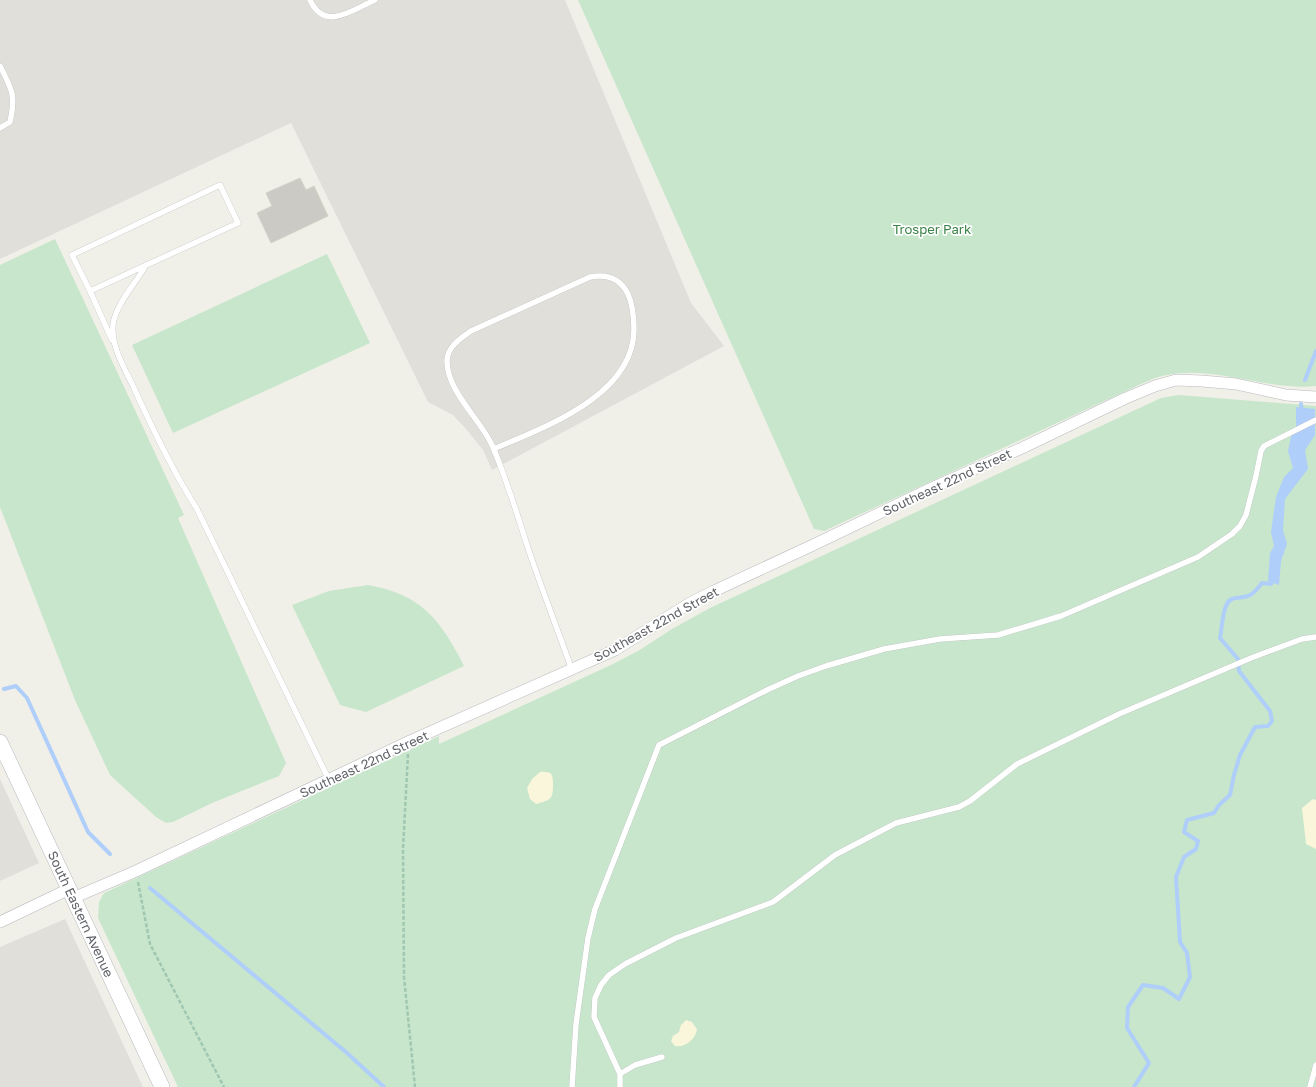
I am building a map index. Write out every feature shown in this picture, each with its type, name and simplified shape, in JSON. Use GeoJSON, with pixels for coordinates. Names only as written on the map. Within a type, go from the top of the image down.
{"type":"FeatureCollection","features":[{"type":"Feature","properties":{"kind":"main road","name":"South Eastern Avenue"},"geometry":{"type":"LineString","coordinates":[[0,742],[162,1087]]}},
{"type":"Feature","properties":{"kind":"street","name":"Southeast 22nd Street"},"geometry":{"type":"LineString","coordinates":[[0,922],[71,894],[136,871],[410,741],[572,670],[614,650],[690,603],[714,591],[936,486],[1155,386],[1176,380],[1202,381],[1236,384],[1286,395],[1315,397]]}},
{"type":"Feature","properties":{"kind":"lane"},"geometry":{"type":"LineString","coordinates":[[310,0],[314,9],[324,16],[337,17],[374,0]]}},
{"type":"Feature","properties":{"kind":"lane"},"geometry":{"type":"LineString","coordinates":[[0,66],[12,90],[14,105],[10,122],[0,128]]}},
{"type":"Feature","properties":{"kind":"lane"},"geometry":{"type":"LineString","coordinates":[[90,291],[238,223],[220,185],[72,255],[90,291],[160,446],[197,509],[329,780]]}},
{"type":"Feature","properties":{"kind":"lane"},"geometry":{"type":"LineString","coordinates":[[114,344],[113,326],[116,312],[146,265]]}},
{"type":"Feature","properties":{"kind":"lane"},"geometry":{"type":"LineString","coordinates":[[494,449],[557,421],[579,408],[597,395],[617,375],[626,362],[634,338],[633,304],[626,290],[618,280],[599,276],[590,278],[471,331],[454,343],[447,359],[449,374],[462,398],[494,449],[572,670]]}},
{"type":"Feature","properties":{"kind":"lane"},"geometry":{"type":"LineString","coordinates":[[572,1087],[576,1024],[588,938],[595,909],[659,746],[767,690],[798,676],[826,666],[891,648],[940,639],[998,635],[1069,613],[1198,557],[1232,534],[1240,526],[1246,515],[1261,451],[1264,446],[1316,420]]}},
{"type":"Feature","properties":{"kind":"lane"},"geometry":{"type":"LineString","coordinates":[[620,1087],[620,1074],[594,1017],[595,998],[601,985],[615,971],[676,938],[773,902],[835,855],[896,824],[959,807],[970,801],[1018,764],[1119,714],[1251,658],[1302,639],[1316,637]]}},
{"type":"Feature","properties":{"kind":"lane"},"geometry":{"type":"LineString","coordinates":[[620,1074],[635,1065],[662,1057]]}},
{"type":"Feature","properties":{"kind":"lane"},"geometry":{"type":"LineString","coordinates":[[1310,1087],[1316,1065]]}},
{"type":"Feature","properties":{"kind":"path"},"geometry":{"type":"LineString","coordinates":[[410,741],[407,758],[403,849],[404,977],[415,1087]]}},
{"type":"Feature","properties":{"kind":"path"},"geometry":{"type":"LineString","coordinates":[[136,871],[150,944],[224,1087]]}},
{"type":"Feature","properties":{"kind":"shaded area"},"geometry":{"type":"Polygon","coordinates":[[[0,0],[565,0],[691,303],[724,346],[492,470],[483,450],[453,415],[428,402],[291,123],[0,259],[0,0]]]}},
{"type":"Feature","properties":{"kind":"shaded area"},"geometry":{"type":"Polygon","coordinates":[[[0,779],[39,863],[0,881],[0,779]]]}},
{"type":"Feature","properties":{"kind":"shaded area"},"geometry":{"type":"Polygon","coordinates":[[[65,919],[143,1087],[0,1087],[0,947],[65,919]]]}},
{"type":"Feature","properties":{"kind":"green space","name":"Trosper Park"},"geometry":{"type":"Polygon","coordinates":[[[578,0],[1316,0],[1316,386],[1298,387],[1279,385],[1203,373],[1185,373],[1160,376],[824,531],[814,529],[578,0]]]}},
{"type":"Feature","properties":{"kind":"green space"},"geometry":{"type":"Polygon","coordinates":[[[55,239],[184,515],[178,518],[286,763],[279,776],[212,803],[173,822],[166,823],[156,817],[110,775],[75,700],[0,507],[0,265],[55,239]]]}},
{"type":"Feature","properties":{"kind":"green space"},"geometry":{"type":"Polygon","coordinates":[[[327,254],[370,343],[173,433],[132,345],[327,254]]]}},
{"type":"Feature","properties":{"kind":"green space"},"geometry":{"type":"Polygon","coordinates":[[[1179,395],[1316,406],[1316,1087],[178,1087],[98,918],[99,902],[104,893],[439,736],[439,744],[611,665],[638,651],[672,629],[710,608],[1161,398],[1179,395]]]}},
{"type":"Feature","properties":{"kind":"green space"},"geometry":{"type":"Polygon","coordinates":[[[368,585],[386,589],[416,602],[447,635],[464,666],[366,712],[340,705],[292,605],[329,591],[368,585]]]}},
{"type":"Feature","properties":{"kind":"sand"},"geometry":{"type":"Polygon","coordinates":[[[540,772],[547,772],[552,776],[552,796],[548,800],[536,804],[530,799],[527,788],[532,779],[540,772]]]}},
{"type":"Feature","properties":{"kind":"sand"},"geometry":{"type":"Polygon","coordinates":[[[1313,799],[1316,800],[1316,849],[1306,844],[1302,808],[1313,799]]]}},
{"type":"Feature","properties":{"kind":"sand"},"geometry":{"type":"Polygon","coordinates":[[[686,1020],[692,1022],[697,1029],[695,1036],[683,1046],[675,1046],[671,1041],[673,1036],[679,1032],[681,1025],[686,1020]]]}},
{"type":"Feature","properties":{"kind":"water"},"geometry":{"type":"Polygon","coordinates":[[[1296,407],[1315,409],[1315,435],[1305,450],[1308,469],[1285,499],[1283,530],[1287,544],[1281,561],[1279,585],[1268,581],[1270,553],[1274,546],[1271,532],[1276,497],[1284,477],[1293,468],[1288,451],[1291,437],[1296,427],[1296,407]]]}},
{"type":"Feature","properties":{"kind":"building"},"geometry":{"type":"Polygon","coordinates":[[[300,178],[306,190],[314,186],[328,216],[271,243],[257,213],[272,206],[266,193],[300,178]]]}},
{"type":"Feature","properties":{"kind":"waterway"},"geometry":{"type":"LineString","coordinates":[[1305,380],[1316,351]]}},
{"type":"Feature","properties":{"kind":"waterway"},"geometry":{"type":"LineString","coordinates":[[1301,404],[1302,412]]}},
{"type":"Feature","properties":{"kind":"waterway"},"geometry":{"type":"LineString","coordinates":[[1134,1087],[1149,1063],[1127,1028],[1128,1007],[1143,985],[1163,988],[1179,999],[1190,977],[1187,953],[1180,942],[1176,877],[1184,857],[1196,849],[1198,841],[1184,832],[1187,820],[1214,813],[1219,805],[1230,795],[1240,755],[1255,727],[1268,726],[1272,721],[1270,711],[1239,671],[1238,659],[1220,638],[1223,617],[1230,600],[1250,595],[1256,591],[1262,583],[1271,584],[1275,578]]}},
{"type":"Feature","properties":{"kind":"waterway"},"geometry":{"type":"LineString","coordinates":[[4,689],[16,686],[27,698],[88,832],[110,854]]}},
{"type":"Feature","properties":{"kind":"waterway"},"geometry":{"type":"LineString","coordinates":[[150,888],[347,1053],[384,1087]]}}]}
